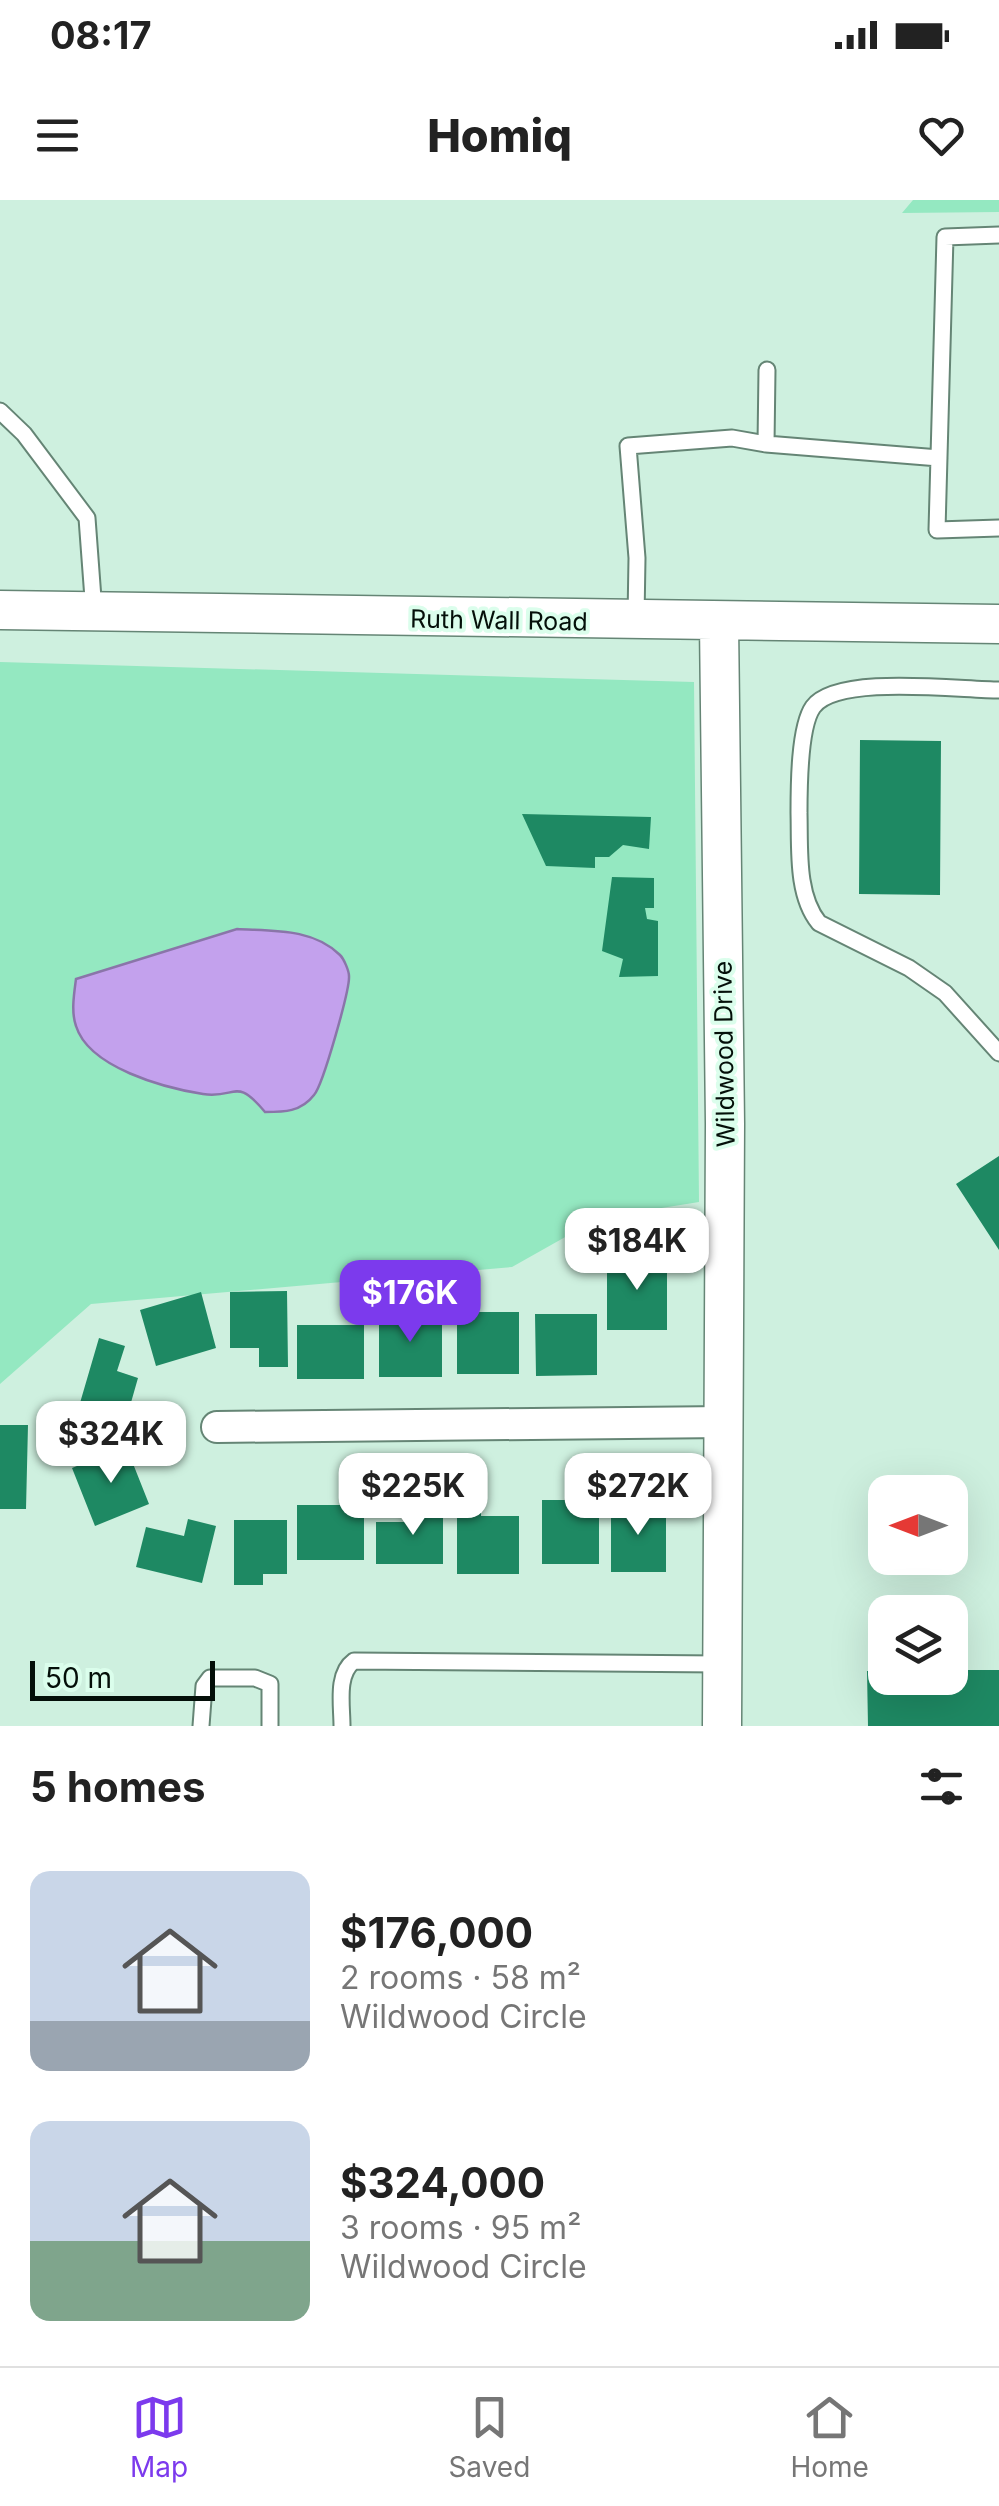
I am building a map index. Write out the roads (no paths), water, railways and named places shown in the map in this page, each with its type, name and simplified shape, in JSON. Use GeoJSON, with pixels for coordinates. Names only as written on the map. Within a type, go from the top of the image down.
{"type":"FeatureCollection","features":[{"type":"Feature","properties":{"kind":"street","name":"Ruth Wall Road"},"geometry":{"type":"LineString","coordinates":[[0,610],[636,622],[999,624]]}},
{"type":"Feature","properties":{"kind":"street","name":"Wildwood Drive"},"geometry":{"type":"LineString","coordinates":[[719,623],[722,1726]]}},
{"type":"Feature","properties":{"kind":"street"},"geometry":{"type":"LineString","coordinates":[[217,1428],[724,1422]]}},
{"type":"Feature","properties":{"kind":"lane"},"geometry":{"type":"LineString","coordinates":[[999,235],[944,237],[937,530],[999,528]]}},
{"type":"Feature","properties":{"kind":"lane"},"geometry":{"type":"LineString","coordinates":[[766,444],[768,370]]}},
{"type":"Feature","properties":{"kind":"lane"},"geometry":{"type":"LineString","coordinates":[[0,411],[24,434],[87,518],[94,612]]}},
{"type":"Feature","properties":{"kind":"lane"},"geometry":{"type":"LineString","coordinates":[[636,622],[638,558],[628,446],[732,438],[939,458]]}},
{"type":"Feature","properties":{"kind":"lane"},"geometry":{"type":"LineString","coordinates":[[999,690],[851,687],[827,694],[814,705],[806,720],[799,794],[800,862],[808,910],[819,924],[909,968],[946,994],[999,1053]]}},
{"type":"Feature","properties":{"kind":"lane"},"geometry":{"type":"LineString","coordinates":[[342,1726],[343,1677],[345,1667],[354,1661],[723,1664]]}},
{"type":"Feature","properties":{"kind":"lane"},"geometry":{"type":"LineString","coordinates":[[201,1726],[204,1686],[210,1678],[255,1678],[270,1684],[270,1726]]}}]}
